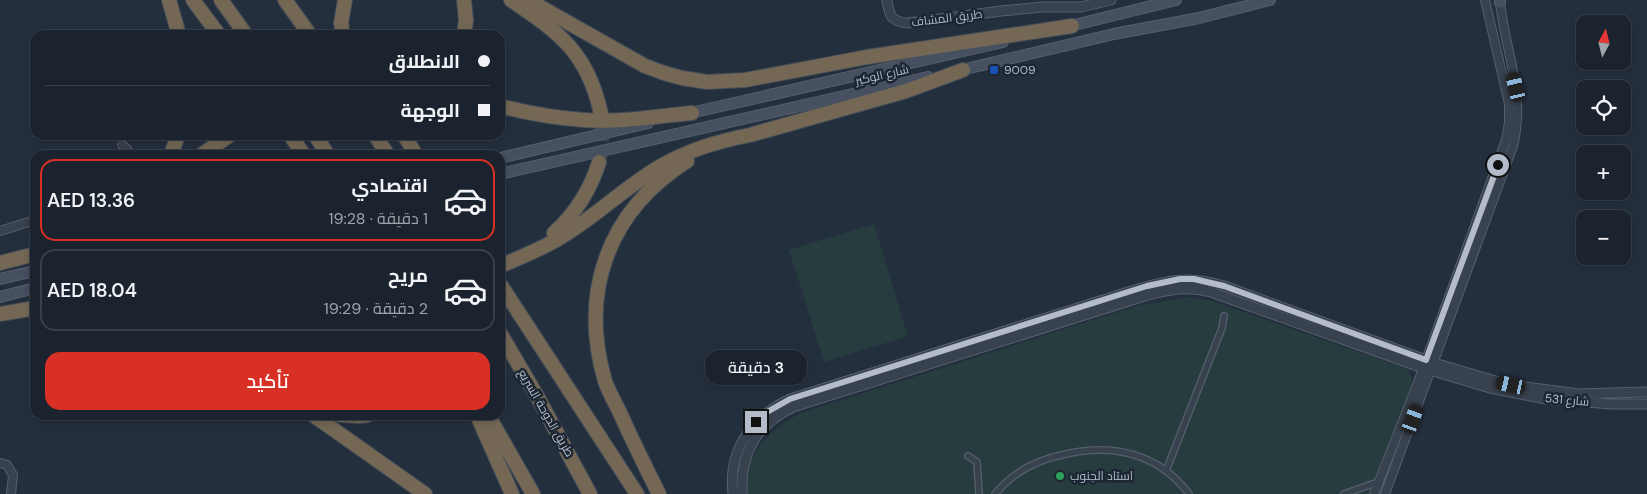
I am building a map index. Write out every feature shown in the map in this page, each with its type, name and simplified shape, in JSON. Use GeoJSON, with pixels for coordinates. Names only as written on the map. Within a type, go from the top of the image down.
{"type":"FeatureCollection","features":[{"type":"Feature","properties":{"kind":"highway"},"geometry":{"type":"LineString","coordinates":[[169,0],[178,30]]}},
{"type":"Feature","properties":{"kind":"highway"},"geometry":{"type":"LineString","coordinates":[[193,0],[215,30]]}},
{"type":"Feature","properties":{"kind":"highway"},"geometry":{"type":"LineString","coordinates":[[221,0],[242,30]]}},
{"type":"Feature","properties":{"kind":"highway"},"geometry":{"type":"LineString","coordinates":[[285,0],[306,30]]}},
{"type":"Feature","properties":{"kind":"highway"},"geometry":{"type":"LineString","coordinates":[[342,30],[341,23],[345,0]]}},
{"type":"Feature","properties":{"kind":"highway"},"geometry":{"type":"LineString","coordinates":[[464,0],[466,20],[465,30]]}},
{"type":"Feature","properties":{"kind":"highway"},"geometry":{"type":"LineString","coordinates":[[511,0],[555,30],[576,53],[592,80],[601,114]]}},
{"type":"Feature","properties":{"kind":"highway"},"geometry":{"type":"LineString","coordinates":[[528,0],[645,66],[664,74],[707,82],[745,80],[867,57],[1072,26]]}},
{"type":"Feature","properties":{"kind":"highway"},"geometry":{"type":"LineString","coordinates":[[505,264],[556,240],[662,165],[706,146],[906,91],[963,70]]}},
{"type":"Feature","properties":{"kind":"highway"},"geometry":{"type":"LineString","coordinates":[[505,107],[551,116],[585,120],[624,120],[692,112]]}},
{"type":"Feature","properties":{"kind":"highway"},"geometry":{"type":"LineString","coordinates":[[659,494],[606,383],[599,356],[595,312],[602,272],[620,228],[638,202],[654,186],[687,161],[750,135]]}},
{"type":"Feature","properties":{"kind":"highway"},"geometry":{"type":"LineString","coordinates":[[208,150],[223,140]]}},
{"type":"Feature","properties":{"kind":"highway"},"geometry":{"type":"LineString","coordinates":[[216,150],[225,140]]}},
{"type":"Feature","properties":{"kind":"highway"},"geometry":{"type":"LineString","coordinates":[[524,255],[553,235],[577,209],[591,184],[599,162]]}},
{"type":"Feature","properties":{"kind":"highway"},"geometry":{"type":"LineString","coordinates":[[0,263],[30,255]]}},
{"type":"Feature","properties":{"kind":"highway"},"geometry":{"type":"LineString","coordinates":[[505,292],[638,494]]}},
{"type":"Feature","properties":{"kind":"highway"},"geometry":{"type":"LineString","coordinates":[[0,314],[30,309]]}},
{"type":"Feature","properties":{"kind":"highway","name":"طريق الدوحة السريع"},"geometry":{"type":"LineString","coordinates":[[505,343],[569,452],[590,494]]}},
{"type":"Feature","properties":{"kind":"highway"},"geometry":{"type":"LineString","coordinates":[[308,420],[373,458]]}},
{"type":"Feature","properties":{"kind":"highway"},"geometry":{"type":"LineString","coordinates":[[320,420],[425,494]]}},
{"type":"Feature","properties":{"kind":"highway"},"geometry":{"type":"LineString","coordinates":[[479,420],[512,494]]}},
{"type":"Feature","properties":{"kind":"highway"},"geometry":{"type":"LineString","coordinates":[[491,420],[533,494]]}},
{"type":"Feature","properties":{"kind":"highway"},"geometry":{"type":"LineString","coordinates":[[569,452],[597,494]]}},
{"type":"Feature","properties":{"kind":"main road","name":"شارع الوكير"},"geometry":{"type":"LineString","coordinates":[[505,157],[692,112],[932,59],[1176,0]]}},
{"type":"Feature","properties":{"kind":"main road","name":"شارع الوكير"},"geometry":{"type":"LineString","coordinates":[[505,173],[963,70],[1114,34],[1199,18],[1270,0]]}},
{"type":"Feature","properties":{"kind":"main road"},"geometry":{"type":"LineString","coordinates":[[0,279],[30,272]]}},
{"type":"Feature","properties":{"kind":"main road"},"geometry":{"type":"LineString","coordinates":[[0,297],[30,289]]}},
{"type":"Feature","properties":{"kind":"street","name":"طريق المشاف"},"geometry":{"type":"LineString","coordinates":[[886,0],[889,12],[894,20],[908,23],[1111,0]]}},
{"type":"Feature","properties":{"kind":"street"},"geometry":{"type":"LineString","coordinates":[[1385,494],[1428,365],[1505,147],[1510,116],[1506,89],[1485,0]]}},
{"type":"Feature","properties":{"kind":"street"},"geometry":{"type":"LineString","coordinates":[[1374,494],[1428,365],[1513,146],[1518,111],[1516,87],[1502,28],[1500,2]]}},
{"type":"Feature","properties":{"kind":"street"},"geometry":{"type":"LineString","coordinates":[[1506,89],[1516,87]]}},
{"type":"Feature","properties":{"kind":"street"},"geometry":{"type":"LineString","coordinates":[[122,145],[128,150]]}},
{"type":"Feature","properties":{"kind":"street"},"geometry":{"type":"LineString","coordinates":[[0,231],[30,222]]}},
{"type":"Feature","properties":{"kind":"street"},"geometry":{"type":"LineString","coordinates":[[733,494],[732,485],[735,461],[743,441],[756,422],[778,405],[814,391],[1168,281],[1194,279],[1213,283],[1428,365]]}},
{"type":"Feature","properties":{"kind":"street"},"geometry":{"type":"LineString","coordinates":[[742,494],[743,465],[755,438],[772,419],[793,407],[1169,290],[1194,288],[1211,292],[1428,365]]}},
{"type":"Feature","properties":{"kind":"street"},"geometry":{"type":"LineString","coordinates":[[1166,471],[1222,328],[1224,316]]}},
{"type":"Feature","properties":{"kind":"street","name":"شارع 531"},"geometry":{"type":"LineString","coordinates":[[1428,365],[1492,380],[1547,390],[1580,394],[1647,392]]}},
{"type":"Feature","properties":{"kind":"street","name":"شارع 531"},"geometry":{"type":"LineString","coordinates":[[1428,365],[1490,388],[1546,399],[1612,404],[1647,404]]}},
{"type":"Feature","properties":{"kind":"street"},"geometry":{"type":"LineString","coordinates":[[995,494],[1006,481],[1024,468],[1051,457],[1083,450],[1110,449],[1130,453],[1166,471],[1189,494]]}},
{"type":"Feature","properties":{"kind":"street"},"geometry":{"type":"LineString","coordinates":[[968,456],[977,462],[979,494]]}},
{"type":"Feature","properties":{"kind":"street"},"geometry":{"type":"LineString","coordinates":[[0,463],[7,465],[14,476],[11,494]]}},
{"type":"Feature","properties":{"kind":"street"},"geometry":{"type":"LineString","coordinates":[[1344,494],[1378,482]]}},
{"type":"Feature","properties":{"kind":"green space"},"geometry":{"type":"Polygon","coordinates":[[[874,224],[908,336],[824,362],[789,250],[874,224]]]}},
{"type":"Feature","properties":{"kind":"green space"},"geometry":{"type":"Polygon","coordinates":[[[1186,297],[1209,300],[1408,369],[1412,378],[1412,387],[1372,494],[747,494],[749,467],[753,455],[778,427],[801,413],[1136,306],[1186,297]]]}},
{"type":"Feature","properties":{"kind":"tunnel"},"geometry":{"type":"LineString","coordinates":[[599,162],[602,149],[602,121]]}},
{"type":"Feature","properties":{"kind":"place","name":"9009"},"geometry":{"type":"Point","coordinates":[994,70]}},
{"type":"Feature","properties":{"kind":"place","name":"استاد الجنوب"},"geometry":{"type":"Point","coordinates":[1060,476]}},
{"type":"Feature","properties":{"kind":"route"},"geometry":{"type":"LineString","coordinates":[[756,422],[767,412],[790,399],[1157,283],[1180,279],[1194,279],[1224,286],[1426,360],[1498,165]]}}]}
